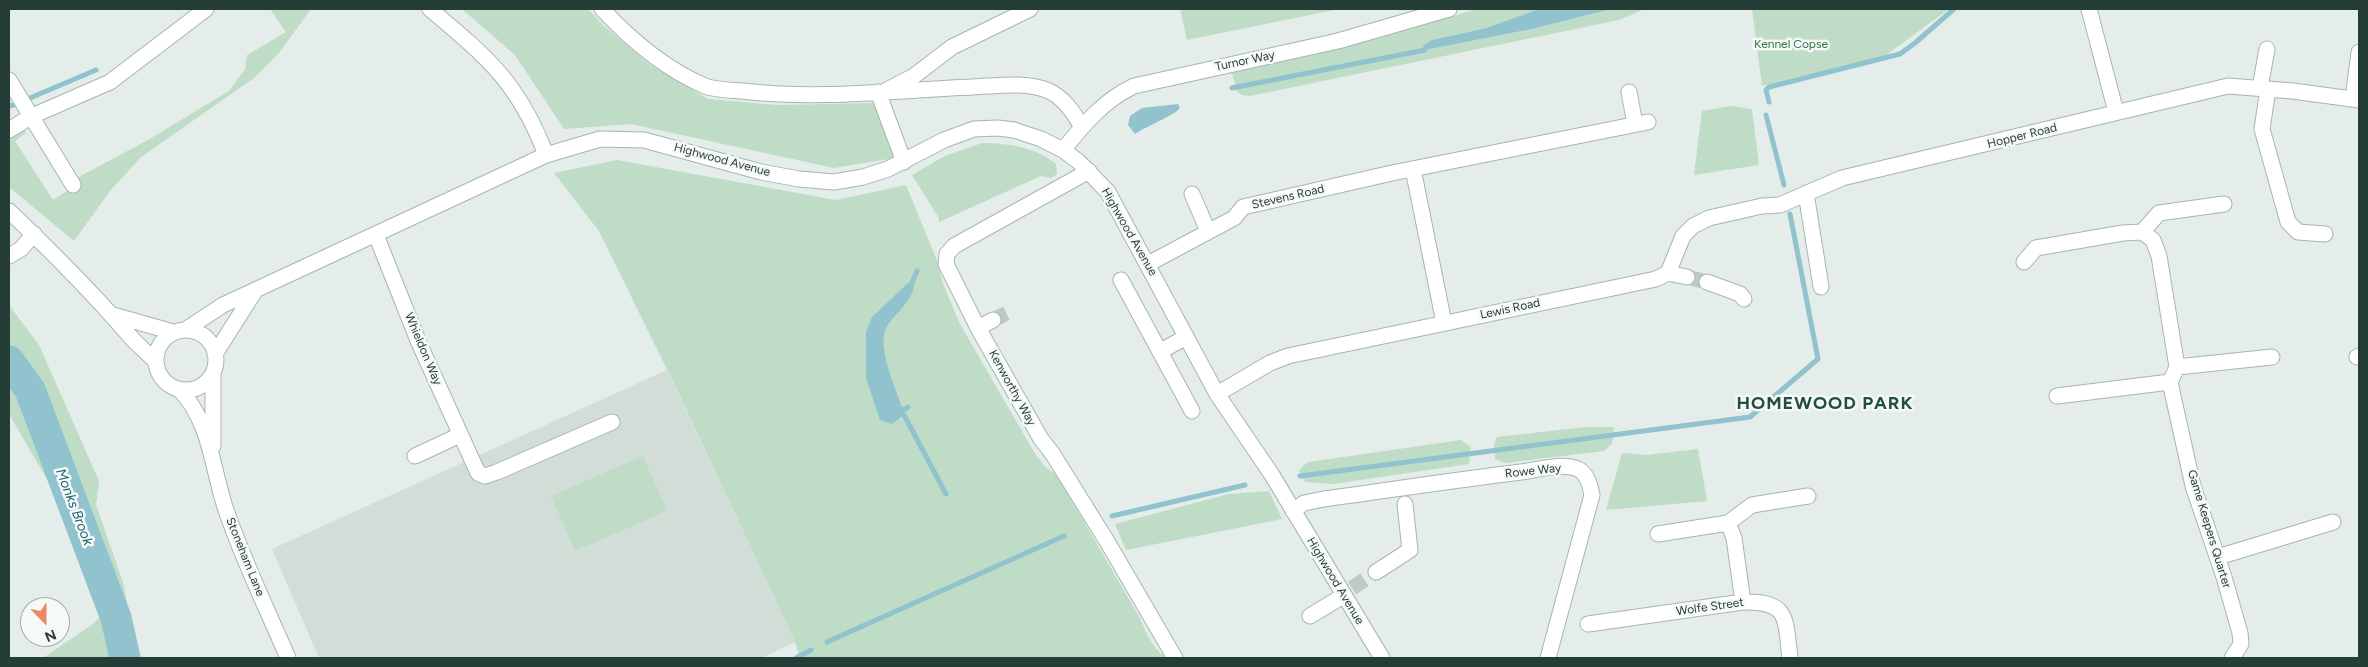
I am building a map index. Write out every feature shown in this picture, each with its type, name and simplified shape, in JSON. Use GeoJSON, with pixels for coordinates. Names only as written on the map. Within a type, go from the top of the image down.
{"type":"FeatureCollection","features":[{"type":"Feature","properties":{"kind":"street"},"geometry":{"type":"LineString","coordinates":[[9,130],[30,117],[110,82],[206,9]]}},
{"type":"Feature","properties":{"kind":"street"},"geometry":{"type":"LineString","coordinates":[[430,9],[489,59],[513,88],[536,130],[546,155]]}},
{"type":"Feature","properties":{"kind":"street"},"geometry":{"type":"LineString","coordinates":[[602,9],[656,59],[706,86],[776,95],[1030,86],[1049,91],[1057,96],[1070,108],[1082,127]]}},
{"type":"Feature","properties":{"kind":"street"},"geometry":{"type":"LineString","coordinates":[[881,92],[914,76],[952,47],[1030,9]]}},
{"type":"Feature","properties":{"kind":"street","name":"Turnor Way"},"geometry":{"type":"LineString","coordinates":[[1063,150],[1095,112],[1117,96],[1148,81],[1328,43],[1449,9]]}},
{"type":"Feature","properties":{"kind":"street"},"geometry":{"type":"LineString","coordinates":[[2089,9],[2116,112]]}},
{"type":"Feature","properties":{"kind":"street"},"geometry":{"type":"LineString","coordinates":[[2267,49],[2262,129],[2288,222],[2298,232],[2325,234]]}},
{"type":"Feature","properties":{"kind":"street"},"geometry":{"type":"LineString","coordinates":[[2356,100],[2359,52]]}},
{"type":"Feature","properties":{"kind":"street"},"geometry":{"type":"LineString","coordinates":[[9,80],[30,117],[74,185]]}},
{"type":"Feature","properties":{"kind":"street","name":"Hopper Road"},"geometry":{"type":"LineString","coordinates":[[1668,273],[1683,236],[1693,226],[1709,218],[1762,206],[1780,205],[1842,178],[2228,86],[2264,88],[2356,100]]}},
{"type":"Feature","properties":{"kind":"street"},"geometry":{"type":"LineString","coordinates":[[881,92],[904,162]]}},
{"type":"Feature","properties":{"kind":"street","name":"Stevens Road"},"geometry":{"type":"LineString","coordinates":[[1148,264],[1234,218],[1243,207],[1413,169],[1642,123],[1629,92]]}},
{"type":"Feature","properties":{"kind":"street","name":"Highwood Avenue"},"geometry":{"type":"LineString","coordinates":[[179,331],[223,305],[255,292],[546,155],[600,139],[644,140],[761,172],[799,179],[834,182],[872,174],[904,162],[944,140],[983,128],[998,128],[1028,134],[1063,150],[1089,171],[1108,192],[1217,394],[1346,592],[1382,658]]}},
{"type":"Feature","properties":{"kind":"street"},"geometry":{"type":"LineString","coordinates":[[1413,169],[1444,323]]}},
{"type":"Feature","properties":{"kind":"street","name":"Kenworthy Way"},"geometry":{"type":"LineString","coordinates":[[1089,171],[948,251],[946,264],[978,328],[1041,439],[1052,453],[1108,542],[1175,658]]}},
{"type":"Feature","properties":{"kind":"street"},"geometry":{"type":"LineString","coordinates":[[1806,193],[1821,287]]}},
{"type":"Feature","properties":{"kind":"street"},"geometry":{"type":"LineString","coordinates":[[1192,194],[1208,231]]}},
{"type":"Feature","properties":{"kind":"street"},"geometry":{"type":"LineString","coordinates":[[2142,232],[2159,213],[2224,204]]}},
{"type":"Feature","properties":{"kind":"street"},"geometry":{"type":"LineString","coordinates":[[9,211],[113,315],[129,336],[155,361],[162,379],[167,384],[180,390],[190,390],[199,387],[213,373],[216,354],[236,318],[255,292]]}},
{"type":"Feature","properties":{"kind":"street"},"geometry":{"type":"LineString","coordinates":[[2024,262],[2036,248],[2123,233],[2142,232],[2153,240],[2159,256],[2177,367],[2170,382],[2058,396]]}},
{"type":"Feature","properties":{"kind":"street"},"geometry":{"type":"LineString","coordinates":[[9,256],[21,249],[34,234]]}},
{"type":"Feature","properties":{"kind":"street","name":"Whieldon Way"},"geometry":{"type":"LineString","coordinates":[[376,235],[419,343],[478,473],[485,476],[612,422]]}},
{"type":"Feature","properties":{"kind":"street"},"geometry":{"type":"LineString","coordinates":[[1668,273],[1687,277]]}},
{"type":"Feature","properties":{"kind":"street","name":"Lewis Road"},"geometry":{"type":"LineString","coordinates":[[1217,394],[1281,359],[1656,279],[1668,273]]}},
{"type":"Feature","properties":{"kind":"street"},"geometry":{"type":"LineString","coordinates":[[1122,280],[1192,411]]}},
{"type":"Feature","properties":{"kind":"street"},"geometry":{"type":"LineString","coordinates":[[1708,282],[1740,294],[1744,299]]}},
{"type":"Feature","properties":{"kind":"street"},"geometry":{"type":"LineString","coordinates":[[113,315],[179,331],[193,330],[208,339],[216,354]]}},
{"type":"Feature","properties":{"kind":"street"},"geometry":{"type":"LineString","coordinates":[[978,328],[993,320]]}},
{"type":"Feature","properties":{"kind":"street"},"geometry":{"type":"LineString","coordinates":[[155,361],[160,344],[179,331]]}},
{"type":"Feature","properties":{"kind":"street"},"geometry":{"type":"LineString","coordinates":[[1161,351],[1186,337]]}},
{"type":"Feature","properties":{"kind":"street"},"geometry":{"type":"LineString","coordinates":[[2177,367],[2272,357]]}},
{"type":"Feature","properties":{"kind":"street","name":"Stoneham Lane"},"geometry":{"type":"LineString","coordinates":[[212,453],[213,373]]}},
{"type":"Feature","properties":{"kind":"street","name":"Game Keepers Quarter"},"geometry":{"type":"LineString","coordinates":[[2170,382],[2193,486],[2218,557],[2240,633],[2241,644],[2232,658]]}},
{"type":"Feature","properties":{"kind":"street","name":"Stoneham Lane"},"geometry":{"type":"LineString","coordinates":[[180,390],[188,397],[199,418],[212,453],[221,492],[232,526],[288,658]]}},
{"type":"Feature","properties":{"kind":"street"},"geometry":{"type":"LineString","coordinates":[[415,456],[460,435]]}},
{"type":"Feature","properties":{"kind":"street","name":"Rowe Way"},"geometry":{"type":"LineString","coordinates":[[1293,511],[1304,503],[1477,477],[1560,467],[1577,469],[1585,475],[1590,484],[1592,495],[1548,658]]}},
{"type":"Feature","properties":{"kind":"street"},"geometry":{"type":"LineString","coordinates":[[1658,534],[1728,523],[1752,505],[1808,496]]}},
{"type":"Feature","properties":{"kind":"street"},"geometry":{"type":"LineString","coordinates":[[1376,572],[1410,550],[1406,504]]}},
{"type":"Feature","properties":{"kind":"street"},"geometry":{"type":"LineString","coordinates":[[2218,557],[2333,522]]}},
{"type":"Feature","properties":{"kind":"street"},"geometry":{"type":"LineString","coordinates":[[1728,523],[1734,538],[1743,602]]}},
{"type":"Feature","properties":{"kind":"street"},"geometry":{"type":"LineString","coordinates":[[1310,616],[1346,592]]}},
{"type":"Feature","properties":{"kind":"street","name":"Wolfe Street"},"geometry":{"type":"LineString","coordinates":[[1588,624],[1743,602],[1760,602],[1774,605],[1781,612],[1786,624],[1790,658]]}},
{"type":"Feature","properties":{"kind":"shaded area"},"geometry":{"type":"Polygon","coordinates":[[[667,370],[795,642],[762,658],[319,658],[272,549],[667,370]]]}},
{"type":"Feature","properties":{"kind":"green space"},"geometry":{"type":"Polygon","coordinates":[[[270,9],[311,9],[279,53],[254,78],[141,157],[110,191],[74,241],[9,187],[9,139],[19,127],[24,128],[26,133],[15,141],[53,200],[76,185],[75,179],[148,140],[229,91],[245,69],[247,55],[286,32],[270,9]]]}},
{"type":"Feature","properties":{"kind":"green space"},"geometry":{"type":"Polygon","coordinates":[[[462,9],[588,9],[603,25],[649,64],[708,99],[777,105],[875,103],[895,158],[834,168],[631,124],[564,129],[515,55],[462,9]]]}},
{"type":"Feature","properties":{"kind":"green space"},"geometry":{"type":"Polygon","coordinates":[[[1180,9],[1339,9],[1187,40],[1180,9]]]}},
{"type":"Feature","properties":{"kind":"green space"},"geometry":{"type":"Polygon","coordinates":[[[1476,9],[1539,9],[1486,28],[1432,40],[1425,50],[1532,29],[1611,9],[1645,9],[1619,20],[1250,96],[1242,95],[1237,91],[1232,73],[1382,37],[1476,9]]]}},
{"type":"Feature","properties":{"kind":"green space","name":"Kennel Copse"},"geometry":{"type":"Polygon","coordinates":[[[1752,9],[1949,9],[1885,56],[1762,86],[1752,9]]]}},
{"type":"Feature","properties":{"kind":"green space"},"geometry":{"type":"Polygon","coordinates":[[[1731,106],[1752,109],[1759,165],[1694,175],[1702,111],[1731,106]]]}},
{"type":"Feature","properties":{"kind":"green space"},"geometry":{"type":"Polygon","coordinates":[[[982,143],[1011,145],[1040,154],[1056,164],[1057,174],[1051,178],[1041,176],[939,222],[939,218],[912,175],[945,156],[982,143]]]}},
{"type":"Feature","properties":{"kind":"green space"},"geometry":{"type":"Polygon","coordinates":[[[617,160],[836,200],[906,185],[938,263],[943,284],[960,324],[1034,452],[1045,467],[1056,474],[1140,618],[1150,640],[1166,658],[800,658],[795,642],[676,388],[599,231],[554,173],[617,160]]]}},
{"type":"Feature","properties":{"kind":"green space"},"geometry":{"type":"Polygon","coordinates":[[[9,305],[39,345],[99,481],[96,505],[123,582],[137,658],[43,658],[59,647],[70,647],[70,640],[93,624],[105,612],[70,519],[9,414],[9,305]]]}},
{"type":"Feature","properties":{"kind":"green space"},"geometry":{"type":"Polygon","coordinates":[[[1586,427],[1614,427],[1612,444],[1604,451],[1505,463],[1495,459],[1494,444],[1497,437],[1586,427]]]}},
{"type":"Feature","properties":{"kind":"green space"},"geometry":{"type":"Polygon","coordinates":[[[1461,440],[1471,447],[1469,464],[1333,484],[1305,482],[1299,470],[1308,462],[1461,440]]]}},
{"type":"Feature","properties":{"kind":"green space"},"geometry":{"type":"Polygon","coordinates":[[[1698,449],[1707,501],[1606,510],[1622,453],[1647,455],[1698,449]]]}},
{"type":"Feature","properties":{"kind":"green space"},"geometry":{"type":"Polygon","coordinates":[[[643,456],[667,511],[575,551],[551,496],[643,456]]]}},
{"type":"Feature","properties":{"kind":"green space"},"geometry":{"type":"Polygon","coordinates":[[[1269,491],[1282,519],[1126,550],[1115,524],[1229,494],[1269,491]]]}},
{"type":"Feature","properties":{"kind":"water"},"geometry":{"type":"Polygon","coordinates":[[[1539,9],[1611,9],[1532,29],[1425,50],[1423,46],[1432,40],[1486,28],[1539,9]]]}},
{"type":"Feature","properties":{"kind":"water"},"geometry":{"type":"Polygon","coordinates":[[[1178,104],[1180,108],[1177,111],[1135,134],[1128,125],[1130,116],[1142,108],[1178,104]]]}},
{"type":"Feature","properties":{"kind":"water"},"geometry":{"type":"Polygon","coordinates":[[[908,283],[914,287],[912,293],[886,328],[884,336],[889,371],[905,414],[892,424],[880,420],[866,378],[866,332],[872,317],[908,283]]]}},
{"type":"Feature","properties":{"kind":"waterway"},"geometry":{"type":"LineString","coordinates":[[1769,102],[1766,90],[1769,87],[1900,54],[1954,9]]}},
{"type":"Feature","properties":{"kind":"waterway"},"geometry":{"type":"LineString","coordinates":[[1232,88],[1425,50]]}},
{"type":"Feature","properties":{"kind":"waterway"},"geometry":{"type":"LineString","coordinates":[[30,98],[96,70]]}},
{"type":"Feature","properties":{"kind":"waterway"},"geometry":{"type":"LineString","coordinates":[[9,106],[14,105]]}},
{"type":"Feature","properties":{"kind":"waterway"},"geometry":{"type":"LineString","coordinates":[[1766,115],[1784,185]]}},
{"type":"Feature","properties":{"kind":"waterway"},"geometry":{"type":"LineString","coordinates":[[1300,476],[1750,417],[1818,359],[1790,214]]}},
{"type":"Feature","properties":{"kind":"waterway"},"geometry":{"type":"LineString","coordinates":[[911,285],[917,271]]}},
{"type":"Feature","properties":{"kind":"waterway","name":"Monks Brook"},"geometry":{"type":"LineString","coordinates":[[9,361],[30,390],[116,618],[125,658]]}},
{"type":"Feature","properties":{"kind":"waterway"},"geometry":{"type":"LineString","coordinates":[[903,410],[908,407]]}},
{"type":"Feature","properties":{"kind":"waterway"},"geometry":{"type":"LineString","coordinates":[[904,415],[946,494]]}},
{"type":"Feature","properties":{"kind":"waterway"},"geometry":{"type":"LineString","coordinates":[[1112,516],[1245,485]]}},
{"type":"Feature","properties":{"kind":"waterway"},"geometry":{"type":"LineString","coordinates":[[827,642],[1064,536]]}},
{"type":"Feature","properties":{"kind":"waterway"},"geometry":{"type":"LineString","coordinates":[[796,658],[811,650]]}},
{"type":"Feature","properties":{"kind":"tunnel"},"geometry":{"type":"LineString","coordinates":[[1687,277],[1707,282]]}},
{"type":"Feature","properties":{"kind":"tunnel"},"geometry":{"type":"LineString","coordinates":[[993,320],[1013,310]]}},
{"type":"Feature","properties":{"kind":"tunnel"},"geometry":{"type":"LineString","coordinates":[[1352,588],[1376,572]]}},
{"type":"Feature","properties":{"kind":"district","name":"HOMEWOOD PARK"},"geometry":{"type":"Point","coordinates":[1825,404]}}]}
